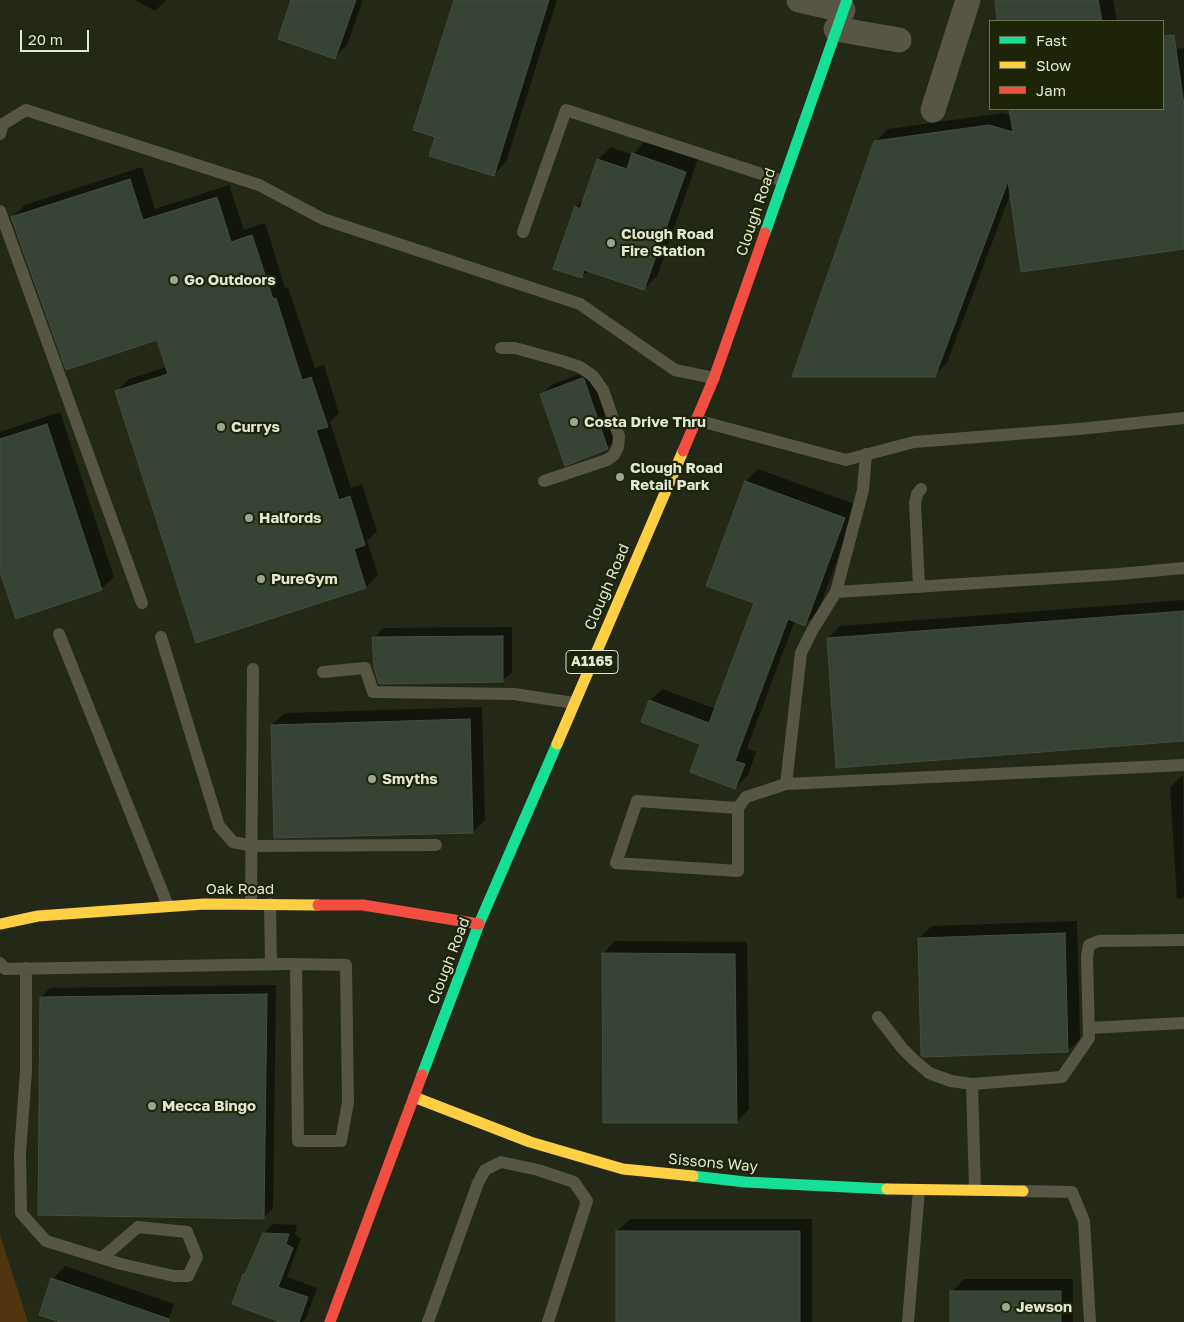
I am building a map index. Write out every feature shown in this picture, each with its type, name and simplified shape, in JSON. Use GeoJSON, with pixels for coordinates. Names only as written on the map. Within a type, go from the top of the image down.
{"type":"FeatureCollection","features":[{"type":"Feature","properties":{"kind":"main road","name":"Clough Road"},"geometry":{"type":"LineString","coordinates":[[330,1322],[479,924],[714,378],[842,13]]}},
{"type":"Feature","properties":{"kind":"main road","name":"Oak Road"},"geometry":{"type":"LineString","coordinates":[[0,924],[38,916],[204,904],[363,905],[479,924]]}},
{"type":"Feature","properties":{"kind":"main road","name":"Sissons Way"},"geometry":{"type":"LineString","coordinates":[[414,1097],[530,1142],[623,1169],[745,1182],[919,1190],[1022,1191]]}},
{"type":"Feature","properties":{"kind":"street"},"geometry":{"type":"LineString","coordinates":[[799,0],[842,13],[899,40]]}},
{"type":"Feature","properties":{"kind":"street"},"geometry":{"type":"LineString","coordinates":[[933,110],[968,0]]}},
{"type":"Feature","properties":{"kind":"lane"},"geometry":{"type":"LineString","coordinates":[[0,134],[3,124],[26,110],[259,185],[324,219],[580,304],[675,370],[714,378]]}},
{"type":"Feature","properties":{"kind":"lane"},"geometry":{"type":"LineString","coordinates":[[523,232],[566,110],[783,181]]}},
{"type":"Feature","properties":{"kind":"lane"},"geometry":{"type":"LineString","coordinates":[[0,212],[142,603]]}},
{"type":"Feature","properties":{"kind":"lane"},"geometry":{"type":"LineString","coordinates":[[501,348],[515,348],[571,364],[580,367],[593,376],[603,390],[619,436],[618,447],[614,455],[607,460],[544,482]]}},
{"type":"Feature","properties":{"kind":"lane"},"geometry":{"type":"LineString","coordinates":[[696,420],[846,460],[914,442],[1079,429],[1184,418]]}},
{"type":"Feature","properties":{"kind":"lane"},"geometry":{"type":"LineString","coordinates":[[786,784],[801,653],[813,629],[836,592],[863,490],[866,454]]}},
{"type":"Feature","properties":{"kind":"lane"},"geometry":{"type":"LineString","coordinates":[[919,587],[915,503],[917,494],[921,489]]}},
{"type":"Feature","properties":{"kind":"lane"},"geometry":{"type":"LineString","coordinates":[[836,592],[1184,568]]}},
{"type":"Feature","properties":{"kind":"lane"},"geometry":{"type":"LineString","coordinates":[[59,634],[168,906]]}},
{"type":"Feature","properties":{"kind":"lane"},"geometry":{"type":"LineString","coordinates":[[161,637],[219,826],[233,842],[253,846],[436,845]]}},
{"type":"Feature","properties":{"kind":"lane"},"geometry":{"type":"LineString","coordinates":[[323,672],[365,668],[373,692],[514,694],[574,703]]}},
{"type":"Feature","properties":{"kind":"lane"},"geometry":{"type":"LineString","coordinates":[[251,904],[253,846],[253,669]]}},
{"type":"Feature","properties":{"kind":"lane"},"geometry":{"type":"LineString","coordinates":[[738,808],[637,801],[616,863],[738,871],[738,808],[746,797],[786,784],[1184,765]]}},
{"type":"Feature","properties":{"kind":"lane"},"geometry":{"type":"LineString","coordinates":[[270,904],[271,965]]}},
{"type":"Feature","properties":{"kind":"lane"},"geometry":{"type":"LineString","coordinates":[[878,1017],[902,1048],[929,1073],[951,1081],[972,1084],[1062,1078],[1089,1038],[1087,957],[1089,944],[1099,941],[1184,940]]}},
{"type":"Feature","properties":{"kind":"lane"},"geometry":{"type":"LineString","coordinates":[[0,963],[5,968],[296,964],[346,965],[348,1102],[341,1141],[298,1141],[296,964]]}},
{"type":"Feature","properties":{"kind":"lane"},"geometry":{"type":"LineString","coordinates":[[26,968],[26,1071],[20,1153],[21,1213],[46,1241],[102,1258],[174,1276],[188,1276],[197,1257],[188,1232],[138,1227],[102,1258]]}},
{"type":"Feature","properties":{"kind":"lane"},"geometry":{"type":"LineString","coordinates":[[1089,1028],[1184,1022]]}},
{"type":"Feature","properties":{"kind":"lane"},"geometry":{"type":"LineString","coordinates":[[972,1084],[975,1190]]}},
{"type":"Feature","properties":{"kind":"lane"},"geometry":{"type":"LineString","coordinates":[[538,1170],[549,1148]]}},
{"type":"Feature","properties":{"kind":"lane"},"geometry":{"type":"LineString","coordinates":[[428,1322],[478,1183],[485,1170],[501,1162],[538,1170],[574,1182],[587,1201],[548,1322]]}},
{"type":"Feature","properties":{"kind":"lane"},"geometry":{"type":"LineString","coordinates":[[908,1322],[919,1190]]}},
{"type":"Feature","properties":{"kind":"lane"},"geometry":{"type":"LineString","coordinates":[[1022,1191],[1072,1192],[1084,1221],[1090,1322]]}},
{"type":"Feature","properties":{"kind":"shaded area"},"geometry":{"type":"Polygon","coordinates":[[[0,1235],[28,1322],[0,1322],[0,1235]]]}},
{"type":"Feature","properties":{"kind":"building"},"geometry":{"type":"Polygon","coordinates":[[[291,0],[356,0],[335,59],[278,39],[291,0]]]}},
{"type":"Feature","properties":{"kind":"building"},"geometry":{"type":"Polygon","coordinates":[[[454,0],[549,0],[494,176],[429,156],[435,137],[413,130],[454,0]]]}},
{"type":"Feature","properties":{"kind":"building"},"geometry":{"type":"Polygon","coordinates":[[[995,0],[1098,0],[1102,20],[997,20],[995,0]]]}},
{"type":"Feature","properties":{"kind":"building"},"geometry":{"type":"Polygon","coordinates":[[[1174,35],[1184,105],[1184,249],[1021,272],[1008,181],[935,377],[792,377],[874,141],[989,125],[1013,132],[1009,110],[1164,110],[1164,36],[1174,35]]]}},
{"type":"Feature","properties":{"kind":"building","name":"Clough Road Fire Station"},"geometry":{"type":"Polygon","coordinates":[[[632,153],[686,172],[644,290],[584,270],[582,278],[553,269],[575,206],[580,209],[597,159],[627,169],[632,153]]]}},
{"type":"Feature","properties":{"kind":"building"},"geometry":{"type":"Polygon","coordinates":[[[130,179],[143,220],[217,197],[231,242],[252,235],[273,299],[276,298],[302,380],[311,377],[328,427],[316,430],[339,500],[350,496],[365,545],[354,549],[366,588],[196,643],[115,391],[168,374],[157,340],[66,370],[11,217],[130,179]]]}},
{"type":"Feature","properties":{"kind":"building","name":"Costa Drive Thru"},"geometry":{"type":"Polygon","coordinates":[[[582,378],[584,379],[608,449],[565,466],[540,394],[582,378]]]}},
{"type":"Feature","properties":{"kind":"building"},"geometry":{"type":"Polygon","coordinates":[[[47,424],[102,590],[16,619],[0,572],[0,439],[47,424]]]}},
{"type":"Feature","properties":{"kind":"building"},"geometry":{"type":"Polygon","coordinates":[[[745,481],[845,518],[805,626],[788,619],[735,761],[745,764],[735,789],[690,772],[700,744],[641,722],[649,700],[709,723],[754,603],[706,586],[745,481]]]}},
{"type":"Feature","properties":{"kind":"building"},"geometry":{"type":"Polygon","coordinates":[[[1184,611],[1184,741],[836,768],[827,638],[1184,611]]]}},
{"type":"Feature","properties":{"kind":"building"},"geometry":{"type":"Polygon","coordinates":[[[503,636],[503,682],[379,684],[374,668],[372,637],[503,636]]]}},
{"type":"Feature","properties":{"kind":"building","name":"Smyths"},"geometry":{"type":"Polygon","coordinates":[[[470,719],[473,833],[274,838],[271,725],[470,719]]]}},
{"type":"Feature","properties":{"kind":"building"},"geometry":{"type":"Polygon","coordinates":[[[1065,933],[1068,1052],[923,1057],[921,1055],[918,938],[1065,933]]]}},
{"type":"Feature","properties":{"kind":"building"},"geometry":{"type":"Polygon","coordinates":[[[602,953],[735,954],[737,1123],[603,1123],[602,953]]]}},
{"type":"Feature","properties":{"kind":"building","name":"Mecca Bingo"},"geometry":{"type":"Polygon","coordinates":[[[267,994],[264,1219],[38,1215],[40,997],[267,994]]]}},
{"type":"Feature","properties":{"kind":"building"},"geometry":{"type":"Polygon","coordinates":[[[616,1231],[800,1231],[800,1322],[616,1322],[616,1231]]]}},
{"type":"Feature","properties":{"kind":"building"},"geometry":{"type":"Polygon","coordinates":[[[263,1233],[289,1234],[286,1244],[293,1248],[278,1287],[308,1297],[299,1322],[280,1322],[232,1304],[243,1274],[245,1274],[263,1233]]]}},
{"type":"Feature","properties":{"kind":"building"},"geometry":{"type":"Polygon","coordinates":[[[51,1278],[169,1319],[169,1322],[60,1322],[39,1315],[51,1278]]]}},
{"type":"Feature","properties":{"kind":"building","name":"Jewson"},"geometry":{"type":"Polygon","coordinates":[[[950,1291],[1061,1291],[1061,1322],[950,1322],[950,1291]]]}},
{"type":"Feature","properties":{"kind":"traffic: fast"},"geometry":{"type":"LineString","coordinates":[[765,233],[847,0]]}},
{"type":"Feature","properties":{"kind":"traffic: fast"},"geometry":{"type":"LineString","coordinates":[[422,1075],[479,924],[557,744]]}},
{"type":"Feature","properties":{"kind":"traffic: fast"},"geometry":{"type":"LineString","coordinates":[[693,1176],[745,1182],[887,1189]]}},
{"type":"Feature","properties":{"kind":"traffic: slow"},"geometry":{"type":"LineString","coordinates":[[557,744],[683,451]]}},
{"type":"Feature","properties":{"kind":"traffic: slow"},"geometry":{"type":"LineString","coordinates":[[0,924],[38,916],[204,904],[318,905]]}},
{"type":"Feature","properties":{"kind":"traffic: slow"},"geometry":{"type":"LineString","coordinates":[[414,1097],[530,1142],[623,1169],[693,1176]]}},
{"type":"Feature","properties":{"kind":"traffic: slow"},"geometry":{"type":"LineString","coordinates":[[887,1189],[1023,1191]]}},
{"type":"Feature","properties":{"kind":"traffic: jam"},"geometry":{"type":"LineString","coordinates":[[683,451],[714,378],[765,233]]}},
{"type":"Feature","properties":{"kind":"traffic: jam"},"geometry":{"type":"LineString","coordinates":[[318,905],[363,905],[479,924]]}},
{"type":"Feature","properties":{"kind":"traffic: jam"},"geometry":{"type":"LineString","coordinates":[[330,1322],[422,1075]]}},
{"type":"Feature","properties":{"kind":"place","name":"Clough Road Fire Station"},"geometry":{"type":"Point","coordinates":[611,243]}},
{"type":"Feature","properties":{"kind":"place","name":"Go Outdoors"},"geometry":{"type":"Point","coordinates":[174,280]}},
{"type":"Feature","properties":{"kind":"place","name":"Costa Drive Thru"},"geometry":{"type":"Point","coordinates":[574,422]}},
{"type":"Feature","properties":{"kind":"place","name":"Currys"},"geometry":{"type":"Point","coordinates":[221,427]}},
{"type":"Feature","properties":{"kind":"place","name":"Clough Road Retail Park"},"geometry":{"type":"Point","coordinates":[620,477]}},
{"type":"Feature","properties":{"kind":"place","name":"Halfords"},"geometry":{"type":"Point","coordinates":[249,518]}},
{"type":"Feature","properties":{"kind":"place","name":"PureGym"},"geometry":{"type":"Point","coordinates":[261,579]}},
{"type":"Feature","properties":{"kind":"place","name":"Smyths"},"geometry":{"type":"Point","coordinates":[372,779]}},
{"type":"Feature","properties":{"kind":"place","name":"Mecca Bingo"},"geometry":{"type":"Point","coordinates":[152,1106]}},
{"type":"Feature","properties":{"kind":"place","name":"Jewson"},"geometry":{"type":"Point","coordinates":[1006,1307]}}]}
